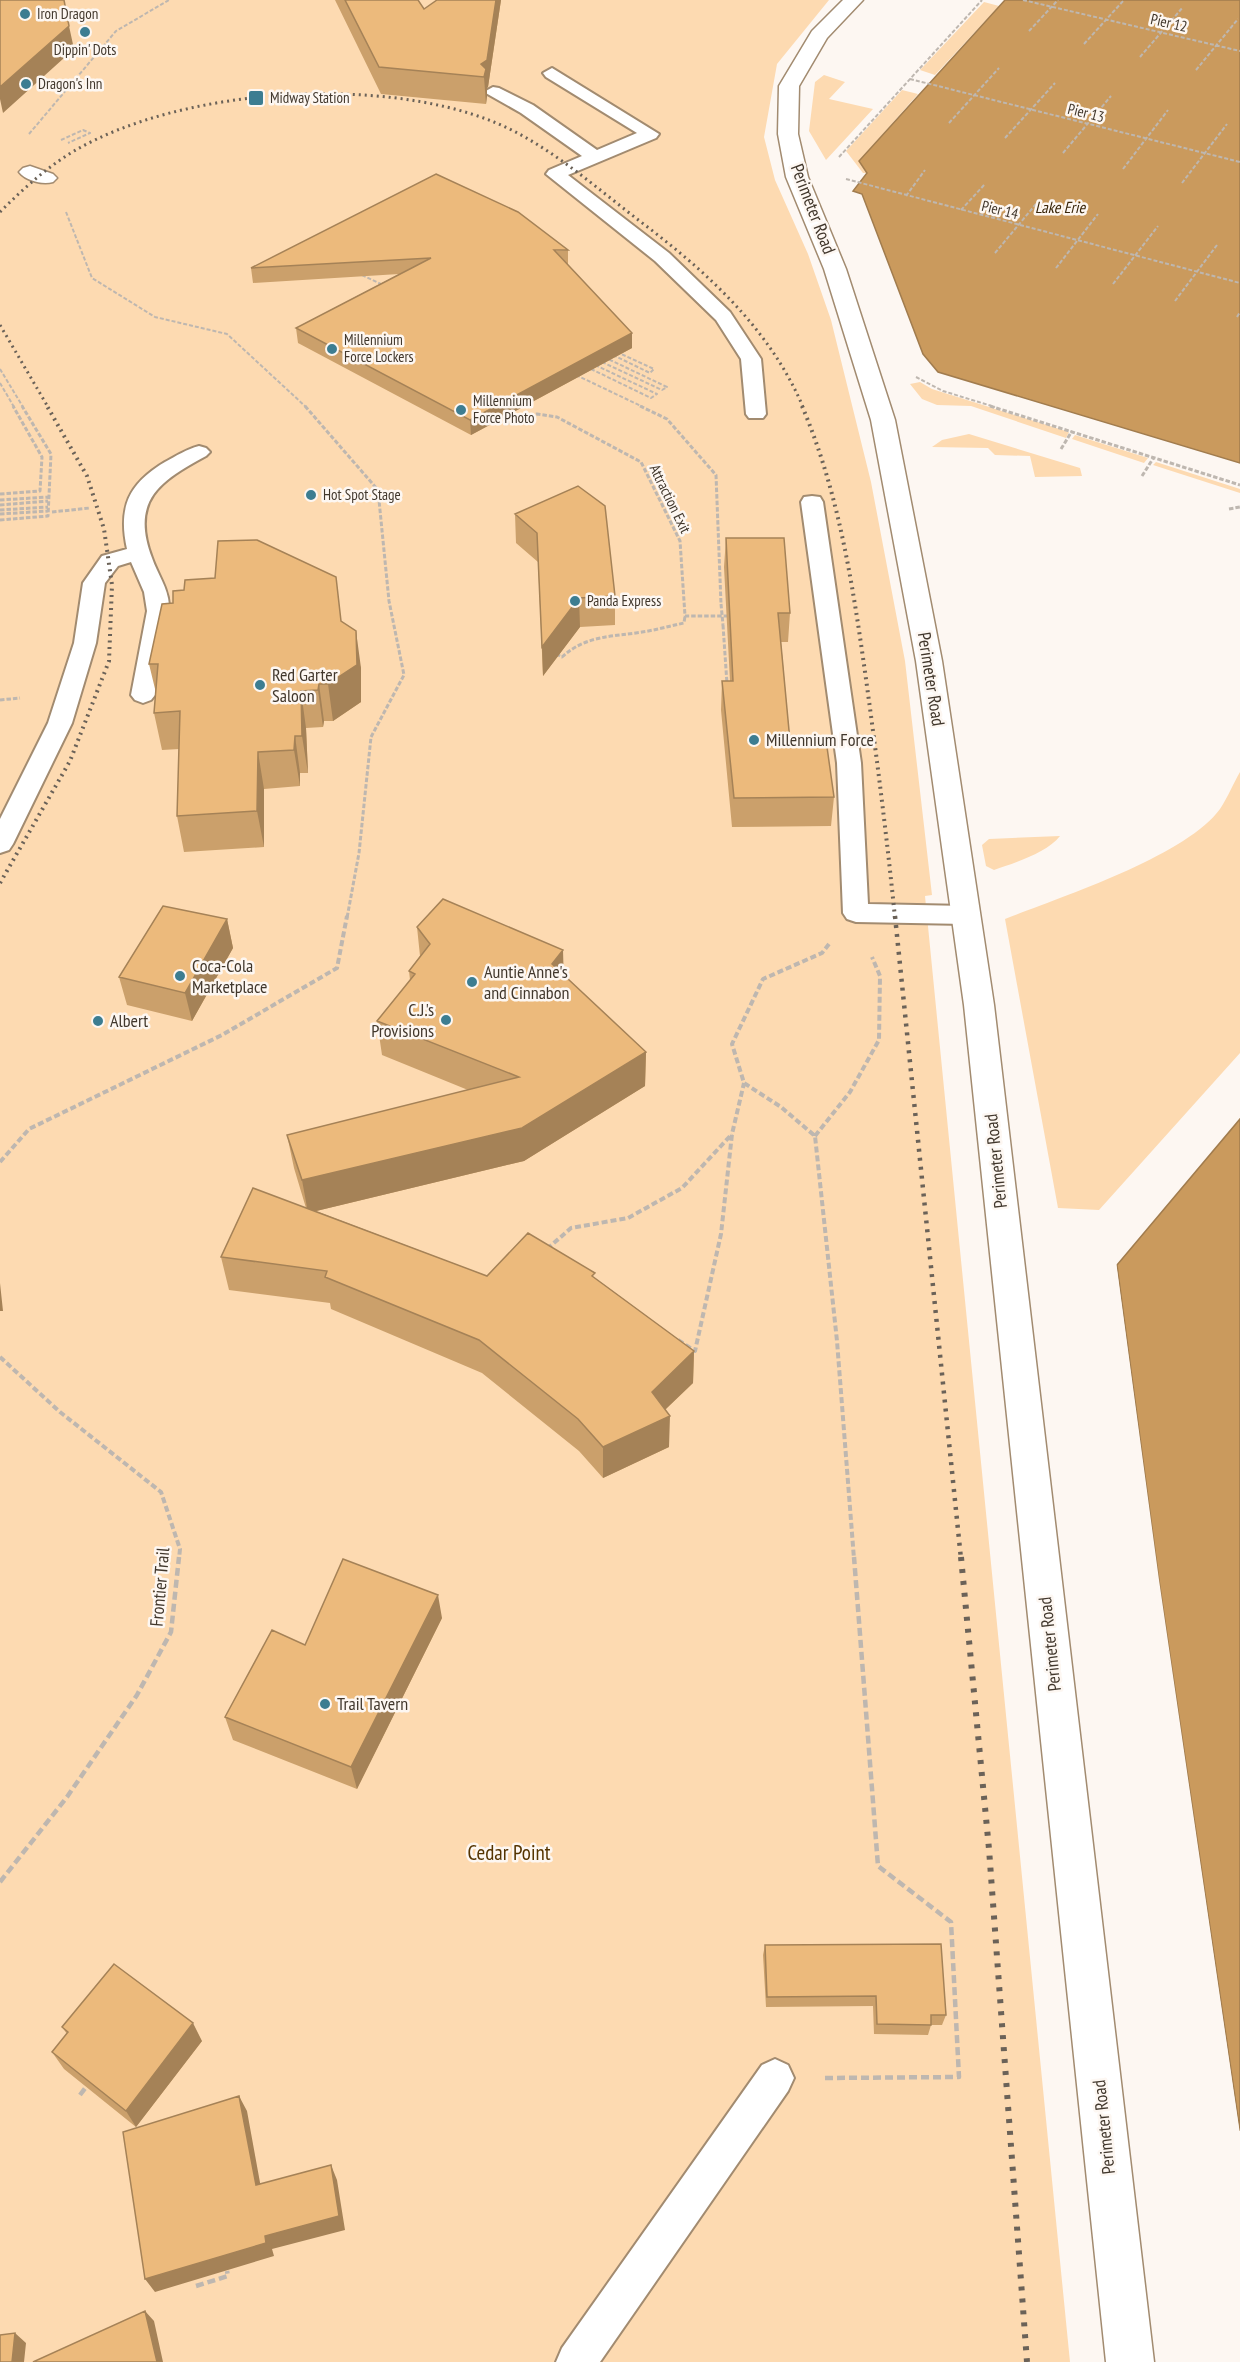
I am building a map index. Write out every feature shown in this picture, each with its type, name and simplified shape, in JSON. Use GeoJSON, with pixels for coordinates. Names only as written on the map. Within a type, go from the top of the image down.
{"type":"FeatureCollection","features":[{"type":"Feature","properties":{"kind":"street","name":"Perimeter Road"},"geometry":{"type":"LineString","coordinates":[[854,0],[819,35],[789,86],[788,134],[797,177],[835,269],[883,420],[929,662],[982,1029],[1130,2362]]}},
{"type":"Feature","properties":{"kind":"lane"},"geometry":{"type":"LineString","coordinates":[[552,73],[650,134],[555,174],[662,257],[723,316],[751,359],[756,414]]}},
{"type":"Feature","properties":{"kind":"lane"},"geometry":{"type":"LineString","coordinates":[[492,92],[527,109],[594,156]]}},
{"type":"Feature","properties":{"kind":"lane"},"geometry":{"type":"LineString","coordinates":[[142,694],[158,605],[140,553],[132,515],[143,487],[165,470],[199,452]]}},
{"type":"Feature","properties":{"kind":"lane"},"geometry":{"type":"LineString","coordinates":[[812,502],[849,763],[856,913],[966,915]]}},
{"type":"Feature","properties":{"kind":"lane"},"geometry":{"type":"LineString","coordinates":[[0,844],[60,723],[85,644],[94,583],[110,561],[140,553]]}},
{"type":"Feature","properties":{"kind":"lane"},"geometry":{"type":"LineString","coordinates":[[576,2362],[775,2078]]}},
{"type":"Feature","properties":{"kind":"path"},"geometry":{"type":"LineString","coordinates":[[0,1161],[29,1129],[222,1035],[337,968],[359,853],[371,737],[404,675],[389,601],[378,490],[305,406],[227,334],[155,317],[92,278],[66,212],[38,175],[9,157],[116,31],[169,0]]}},
{"type":"Feature","properties":{"kind":"path"},"geometry":{"type":"LineString","coordinates":[[834,162],[982,0]]}},
{"type":"Feature","properties":{"kind":"path","name":"Pier 12"},"geometry":{"type":"LineString","coordinates":[[1023,0],[1240,51]]}},
{"type":"Feature","properties":{"kind":"path"},"geometry":{"type":"LineString","coordinates":[[1029,31],[1059,0]]}},
{"type":"Feature","properties":{"kind":"path"},"geometry":{"type":"LineString","coordinates":[[1084,44],[1124,0]]}},
{"type":"Feature","properties":{"kind":"path"},"geometry":{"type":"LineString","coordinates":[[1140,57],[1183,7]]}},
{"type":"Feature","properties":{"kind":"path"},"geometry":{"type":"LineString","coordinates":[[1196,70],[1238,20]]}},
{"type":"Feature","properties":{"kind":"path"},"geometry":{"type":"LineString","coordinates":[[949,123],[999,68]]}},
{"type":"Feature","properties":{"kind":"path","name":"Pier 13"},"geometry":{"type":"LineString","coordinates":[[910,79],[1240,162]]}},
{"type":"Feature","properties":{"kind":"path"},"geometry":{"type":"LineString","coordinates":[[1005,138],[1054,83]]}},
{"type":"Feature","properties":{"kind":"path"},"geometry":{"type":"LineString","coordinates":[[1063,153],[1111,96]]}},
{"type":"Feature","properties":{"kind":"path"},"geometry":{"type":"LineString","coordinates":[[1123,169],[1168,110]]}},
{"type":"Feature","properties":{"kind":"path"},"geometry":{"type":"LineString","coordinates":[[1182,183],[1227,124]]}},
{"type":"Feature","properties":{"kind":"path"},"geometry":{"type":"LineString","coordinates":[[54,143],[83,130],[90,133],[65,144]]}},
{"type":"Feature","properties":{"kind":"path"},"geometry":{"type":"LineString","coordinates":[[906,196],[925,170]]}},
{"type":"Feature","properties":{"kind":"path","name":"Pier 14"},"geometry":{"type":"LineString","coordinates":[[844,178],[1240,283]]}},
{"type":"Feature","properties":{"kind":"path"},"geometry":{"type":"LineString","coordinates":[[960,210],[985,184]]}},
{"type":"Feature","properties":{"kind":"path"},"geometry":{"type":"LineString","coordinates":[[995,253],[1020,226],[1041,198]]}},
{"type":"Feature","properties":{"kind":"path"},"geometry":{"type":"LineString","coordinates":[[1056,268],[1098,214]]}},
{"type":"Feature","properties":{"kind":"path"},"geometry":{"type":"LineString","coordinates":[[1113,284],[1158,226]]}},
{"type":"Feature","properties":{"kind":"path"},"geometry":{"type":"LineString","coordinates":[[1175,301],[1217,245]]}},
{"type":"Feature","properties":{"kind":"path"},"geometry":{"type":"LineString","coordinates":[[362,274],[393,291]]}},
{"type":"Feature","properties":{"kind":"path"},"geometry":{"type":"LineString","coordinates":[[1237,317],[1240,312]]}},
{"type":"Feature","properties":{"kind":"path"},"geometry":{"type":"LineString","coordinates":[[608,353],[650,373],[654,369],[612,350]]}},
{"type":"Feature","properties":{"kind":"path"},"geometry":{"type":"LineString","coordinates":[[597,360],[662,390],[667,387],[603,357]]}},
{"type":"Feature","properties":{"kind":"path"},"geometry":{"type":"LineString","coordinates":[[587,367],[651,398],[657,394],[592,364]]}},
{"type":"Feature","properties":{"kind":"path"},"geometry":{"type":"LineString","coordinates":[[0,369],[51,453],[48,516],[0,520]]}},
{"type":"Feature","properties":{"kind":"path"},"geometry":{"type":"LineString","coordinates":[[573,374],[667,419],[716,475],[721,604],[728,689]]}},
{"type":"Feature","properties":{"kind":"path"},"geometry":{"type":"LineString","coordinates":[[910,374],[944,391],[1240,485]]}},
{"type":"Feature","properties":{"kind":"path"},"geometry":{"type":"LineString","coordinates":[[0,383],[42,457],[40,491],[0,494]]}},
{"type":"Feature","properties":{"kind":"path","name":"Attraction Exit"},"geometry":{"type":"LineString","coordinates":[[505,424],[537,414],[557,417],[641,462],[680,541],[684,616]]}},
{"type":"Feature","properties":{"kind":"path"},"geometry":{"type":"LineString","coordinates":[[1061,449],[1072,431]]}},
{"type":"Feature","properties":{"kind":"path"},"geometry":{"type":"LineString","coordinates":[[1142,476],[1154,457]]}},
{"type":"Feature","properties":{"kind":"path"},"geometry":{"type":"LineString","coordinates":[[0,500],[48,499]]}},
{"type":"Feature","properties":{"kind":"path"},"geometry":{"type":"LineString","coordinates":[[0,505],[48,499]]}},
{"type":"Feature","properties":{"kind":"path"},"geometry":{"type":"LineString","coordinates":[[1230,509],[1240,507]]}},
{"type":"Feature","properties":{"kind":"path"},"geometry":{"type":"LineString","coordinates":[[0,512],[48,509]]}},
{"type":"Feature","properties":{"kind":"path"},"geometry":{"type":"LineString","coordinates":[[555,654],[562,657],[585,639],[601,635],[639,633],[684,623],[684,616],[727,616]]}},
{"type":"Feature","properties":{"kind":"path"},"geometry":{"type":"LineString","coordinates":[[676,1338],[695,1351],[721,1234],[732,1134],[744,1083],[732,1044],[763,979],[822,953],[856,913],[880,976],[879,1040],[850,1092],[815,1136]]}},
{"type":"Feature","properties":{"kind":"path"},"geometry":{"type":"LineString","coordinates":[[744,1083],[781,1107],[815,1136],[837,1341],[878,1866],[951,1922],[958,2077],[775,2078]]}},
{"type":"Feature","properties":{"kind":"path"},"geometry":{"type":"LineString","coordinates":[[554,1257],[544,1251],[571,1228],[628,1218],[682,1188],[732,1134]]}},
{"type":"Feature","properties":{"kind":"path","name":"Frontier Trail"},"geometry":{"type":"LineString","coordinates":[[0,1357],[60,1412],[161,1492],[180,1549],[171,1632],[137,1695],[67,1797],[0,1882]]}},
{"type":"Feature","properties":{"kind":"path"},"geometry":{"type":"LineString","coordinates":[[80,2095],[86,2087]]}},
{"type":"Feature","properties":{"kind":"path"},"geometry":{"type":"LineString","coordinates":[[196,2286],[228,2276],[227,2271]]}},
{"type":"Feature","properties":{"kind":"green space","name":"Cedar Point"},"geometry":{"type":"Polygon","coordinates":[[[0,0],[829,0],[777,64],[764,137],[775,180],[808,254],[831,320],[871,482],[905,661],[932,895],[925,896],[1070,2362],[0,2362],[0,0]]]}},
{"type":"Feature","properties":{"kind":"green space"},"geometry":{"type":"Polygon","coordinates":[[[984,2],[999,6],[935,75],[920,70],[984,2]]]}},
{"type":"Feature","properties":{"kind":"green space"},"geometry":{"type":"Polygon","coordinates":[[[824,75],[845,82],[829,99],[873,109],[826,160],[809,131],[815,82],[824,75]]]}},
{"type":"Feature","properties":{"kind":"green space"},"geometry":{"type":"Polygon","coordinates":[[[902,90],[918,94],[859,161],[867,173],[863,173],[846,151],[902,90]]]}},
{"type":"Feature","properties":{"kind":"green space"},"geometry":{"type":"Polygon","coordinates":[[[920,382],[932,389],[1069,432],[1066,438],[971,406],[937,405],[922,399],[910,384],[920,382]]]}},
{"type":"Feature","properties":{"kind":"green space"},"geometry":{"type":"Polygon","coordinates":[[[969,434],[1080,468],[1082,476],[1035,477],[1030,456],[995,455],[988,448],[932,447],[942,440],[969,434]]]}},
{"type":"Feature","properties":{"kind":"green space"},"geometry":{"type":"Polygon","coordinates":[[[1075,435],[1148,458],[1144,463],[1072,439],[1075,435]]]}},
{"type":"Feature","properties":{"kind":"green space"},"geometry":{"type":"Polygon","coordinates":[[[1156,462],[1240,489],[1240,493],[1153,465],[1156,462]]]}},
{"type":"Feature","properties":{"kind":"green space"},"geometry":{"type":"Polygon","coordinates":[[[1240,772],[1240,1053],[1099,1210],[1058,1208],[1005,919],[1089,887],[1152,859],[1180,843],[1203,826],[1220,809],[1240,772]]]}},
{"type":"Feature","properties":{"kind":"green space"},"geometry":{"type":"Polygon","coordinates":[[[1060,836],[1047,848],[1020,861],[994,870],[986,866],[982,845],[989,839],[1060,836]]]}},
{"type":"Feature","properties":{"kind":"water","name":"Lake Erie"},"geometry":{"type":"Polygon","coordinates":[[[1005,0],[1240,0],[1240,463],[938,372],[923,354],[862,194],[853,191],[867,173],[859,161],[1005,0]]]}},
{"type":"Feature","properties":{"kind":"water"},"geometry":{"type":"Polygon","coordinates":[[[1240,1119],[1240,2131],[1159,1580],[1117,1265],[1240,1119]]]}},
{"type":"Feature","properties":{"kind":"pier"},"geometry":{"type":"Polygon","coordinates":[[[1116,1261],[1159,1580],[1240,2134],[1237,2131],[1156,1580],[1114,1265],[1116,1261]]]}},
{"type":"Feature","properties":{"kind":"building"},"geometry":{"type":"Polygon","coordinates":[[[0,0],[64,0],[69,26],[0,87],[0,0]]]}},
{"type":"Feature","properties":{"kind":"building"},"geometry":{"type":"Polygon","coordinates":[[[345,0],[418,0],[424,9],[437,0],[496,0],[487,60],[481,64],[486,69],[484,77],[379,67],[345,0]]]}},
{"type":"Feature","properties":{"kind":"building"},"geometry":{"type":"Polygon","coordinates":[[[436,174],[518,212],[568,250],[554,250],[632,333],[470,420],[296,328],[431,258],[251,268],[436,174]]]}},
{"type":"Feature","properties":{"kind":"building","name":"Panda Express"},"geometry":{"type":"Polygon","coordinates":[[[578,486],[605,506],[615,596],[579,598],[542,647],[537,533],[515,514],[578,486]]]}},
{"type":"Feature","properties":{"kind":"building"},"geometry":{"type":"Polygon","coordinates":[[[726,538],[784,538],[790,613],[778,613],[790,741],[826,740],[834,797],[734,798],[722,681],[733,681],[726,538]]]}},
{"type":"Feature","properties":{"kind":"building"},"geometry":{"type":"Polygon","coordinates":[[[257,540],[336,577],[341,621],[356,631],[357,665],[328,684],[319,684],[318,690],[301,691],[302,736],[295,736],[294,750],[258,752],[257,811],[177,816],[180,711],[154,713],[158,664],[149,664],[162,604],[173,603],[173,591],[184,590],[185,580],[215,578],[218,541],[257,540]]]}},
{"type":"Feature","properties":{"kind":"building"},"geometry":{"type":"Polygon","coordinates":[[[443,899],[563,950],[552,964],[646,1052],[522,1128],[302,1180],[287,1135],[519,1077],[377,1021],[415,974],[409,971],[430,944],[417,927],[443,899]]]}},
{"type":"Feature","properties":{"kind":"building"},"geometry":{"type":"Polygon","coordinates":[[[163,906],[227,919],[185,993],[119,977],[163,906]]]}},
{"type":"Feature","properties":{"kind":"building"},"geometry":{"type":"Polygon","coordinates":[[[253,1188],[487,1276],[528,1233],[595,1273],[592,1276],[694,1351],[652,1392],[670,1416],[603,1447],[578,1419],[479,1340],[325,1277],[327,1271],[221,1257],[253,1188]]]}},
{"type":"Feature","properties":{"kind":"building","name":"Trail Tavern"},"geometry":{"type":"Polygon","coordinates":[[[343,1559],[438,1595],[351,1767],[225,1717],[272,1630],[305,1645],[343,1559]]]}},
{"type":"Feature","properties":{"kind":"building"},"geometry":{"type":"Polygon","coordinates":[[[941,1944],[946,2015],[931,2015],[931,2025],[877,2024],[876,1996],[767,1997],[765,1945],[941,1944]]]}},
{"type":"Feature","properties":{"kind":"building"},"geometry":{"type":"Polygon","coordinates":[[[114,1964],[193,2023],[126,2111],[52,2052],[68,2032],[62,2027],[114,1964]]]}},
{"type":"Feature","properties":{"kind":"building"},"geometry":{"type":"Polygon","coordinates":[[[239,2096],[256,2185],[331,2165],[339,2216],[265,2236],[266,2243],[145,2279],[123,2132],[239,2096]]]}},
{"type":"Feature","properties":{"kind":"building"},"geometry":{"type":"Polygon","coordinates":[[[145,2311],[157,2362],[33,2362],[145,2311]]]}},
{"type":"Feature","properties":{"kind":"building"},"geometry":{"type":"Polygon","coordinates":[[[15,2333],[12,2362],[0,2362],[0,2335],[15,2333]]]}},
{"type":"Feature","properties":{"kind":"railway"},"geometry":{"type":"LineString","coordinates":[[0,212],[35,179],[74,151],[118,130],[169,113],[224,102],[281,95],[339,94],[395,98],[447,107],[494,122],[552,154],[690,261],[755,327],[773,352],[803,407]]}},
{"type":"Feature","properties":{"kind":"railway"},"geometry":{"type":"LineString","coordinates":[[0,325],[48,407]]}},
{"type":"Feature","properties":{"kind":"railway"},"geometry":{"type":"LineString","coordinates":[[0,883],[70,761],[109,661],[112,585],[104,529],[87,476],[47,406]]}},
{"type":"Feature","properties":{"kind":"railway"},"geometry":{"type":"LineString","coordinates":[[802,406],[826,472],[850,575],[874,739],[895,918]]}},
{"type":"Feature","properties":{"kind":"railway"},"geometry":{"type":"LineString","coordinates":[[895,916],[961,1559]]}},
{"type":"Feature","properties":{"kind":"railway"},"geometry":{"type":"LineString","coordinates":[[961,1557],[989,1849],[1027,2362]]}},
{"type":"Feature","properties":{"kind":"place","name":"Iron Dragon"},"geometry":{"type":"Point","coordinates":[25,14]}},
{"type":"Feature","properties":{"kind":"place","name":"Dippin' Dots"},"geometry":{"type":"Point","coordinates":[85,32]}},
{"type":"Feature","properties":{"kind":"place","name":"Dragon's Inn"},"geometry":{"type":"Point","coordinates":[26,84]}},
{"type":"Feature","properties":{"kind":"place","name":"Midway Station"},"geometry":{"type":"Point","coordinates":[256,98]}},
{"type":"Feature","properties":{"kind":"place","name":"Millennium Force Lockers"},"geometry":{"type":"Point","coordinates":[332,349]}},
{"type":"Feature","properties":{"kind":"place","name":"Millennium Force Photo"},"geometry":{"type":"Point","coordinates":[461,410]}},
{"type":"Feature","properties":{"kind":"place","name":"Hot Spot Stage"},"geometry":{"type":"Point","coordinates":[311,495]}},
{"type":"Feature","properties":{"kind":"place","name":"Panda Express"},"geometry":{"type":"Point","coordinates":[575,601]}},
{"type":"Feature","properties":{"kind":"place","name":"Red Garter Saloon"},"geometry":{"type":"Point","coordinates":[260,685]}},
{"type":"Feature","properties":{"kind":"place","name":"Millennium Force"},"geometry":{"type":"Point","coordinates":[754,740]}},
{"type":"Feature","properties":{"kind":"place","name":"Coca-Cola Marketplace"},"geometry":{"type":"Point","coordinates":[180,976]}},
{"type":"Feature","properties":{"kind":"place","name":"Auntie Anne's and Cinnabon"},"geometry":{"type":"Point","coordinates":[472,982]}},
{"type":"Feature","properties":{"kind":"place","name":"C.J.'s Provisions"},"geometry":{"type":"Point","coordinates":[446,1020]}},
{"type":"Feature","properties":{"kind":"place","name":"Albert"},"geometry":{"type":"Point","coordinates":[98,1021]}},
{"type":"Feature","properties":{"kind":"place","name":"Trail Tavern"},"geometry":{"type":"Point","coordinates":[325,1704]}}]}
